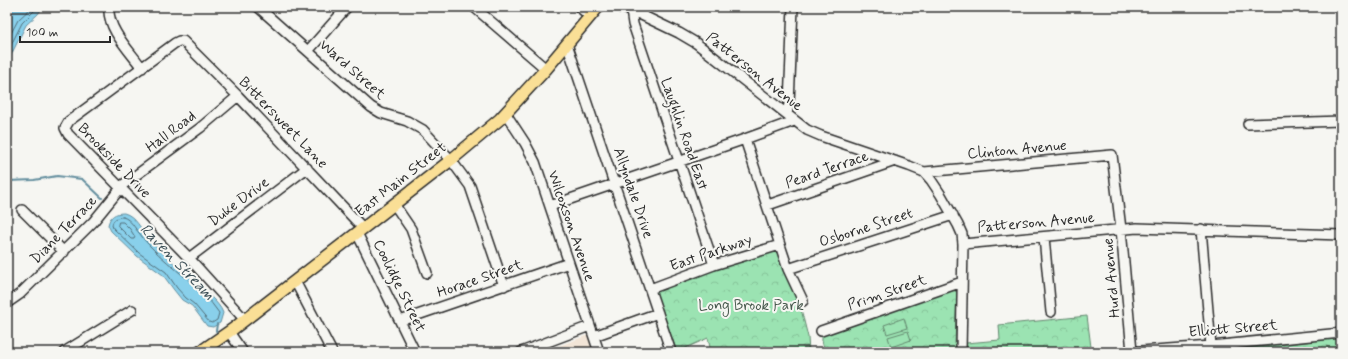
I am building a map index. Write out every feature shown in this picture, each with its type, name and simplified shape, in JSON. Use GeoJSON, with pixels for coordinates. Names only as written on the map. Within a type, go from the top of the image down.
{"type":"FeatureCollection","features":[{"type":"Feature","properties":{"kind":"main road","name":"East Main Street"},"geometry":{"type":"LineString","coordinates":[[200,352],[245,320],[360,231],[451,160],[506,114],[598,7]]}},
{"type":"Feature","properties":{"kind":"street"},"geometry":{"type":"LineString","coordinates":[[110,7],[109,16],[114,29],[142,68]]}},
{"type":"Feature","properties":{"kind":"street","name":"Ward Street"},"geometry":{"type":"LineString","coordinates":[[258,7],[370,106],[381,113],[407,121],[417,126],[428,134],[451,160],[470,186],[504,286]]}},
{"type":"Feature","properties":{"kind":"street"},"geometry":{"type":"LineString","coordinates":[[308,51],[347,7]]}},
{"type":"Feature","properties":{"kind":"street"},"geometry":{"type":"LineString","coordinates":[[474,7],[546,69]]}},
{"type":"Feature","properties":{"kind":"street"},"geometry":{"type":"LineString","coordinates":[[580,7],[590,16]]}},
{"type":"Feature","properties":{"kind":"street","name":"Patterson Avenue"},"geometry":{"type":"LineString","coordinates":[[618,7],[630,8],[696,43],[794,121],[814,134],[924,172],[935,185],[953,215],[961,231],[963,244],[1121,229],[1158,228],[1341,235]]}},
{"type":"Feature","properties":{"kind":"street"},"geometry":{"type":"LineString","coordinates":[[787,114],[789,104],[793,7]]}},
{"type":"Feature","properties":{"kind":"street","name":"Laughlin Road East"},"geometry":{"type":"LineString","coordinates":[[630,8],[633,24],[714,266]]}},
{"type":"Feature","properties":{"kind":"street","name":"Brookside Drive"},"geometry":{"type":"LineString","coordinates":[[181,40],[69,121],[65,127],[69,136],[189,258],[245,320]]}},
{"type":"Feature","properties":{"kind":"street","name":"Bittersweet Lane"},"geometry":{"type":"LineString","coordinates":[[181,40],[186,43],[307,168],[360,231]]}},
{"type":"Feature","properties":{"kind":"street","name":"Allyndale Drive"},"geometry":{"type":"LineString","coordinates":[[567,44],[671,352]]}},
{"type":"Feature","properties":{"kind":"street","name":"Hall Road"},"geometry":{"type":"LineString","coordinates":[[121,188],[124,184],[200,128],[238,96]]}},
{"type":"Feature","properties":{"kind":"street","name":"Wilcoxson Avenue"},"geometry":{"type":"LineString","coordinates":[[506,114],[532,156],[599,352]]}},
{"type":"Feature","properties":{"kind":"street"},"geometry":{"type":"LineString","coordinates":[[550,206],[794,121]]}},
{"type":"Feature","properties":{"kind":"street"},"geometry":{"type":"LineString","coordinates":[[1248,124],[1341,121]]}},
{"type":"Feature","properties":{"kind":"street"},"geometry":{"type":"LineString","coordinates":[[745,139],[788,269],[803,301]]}},
{"type":"Feature","properties":{"kind":"street","name":"Clinton Avenue"},"geometry":{"type":"LineString","coordinates":[[924,172],[1112,155]]}},
{"type":"Feature","properties":{"kind":"street","name":"Hurd Avenue"},"geometry":{"type":"LineString","coordinates":[[1112,155],[1121,229],[1132,352]]}},
{"type":"Feature","properties":{"kind":"street","name":"Peard Terrace"},"geometry":{"type":"LineString","coordinates":[[768,205],[895,161]]}},
{"type":"Feature","properties":{"kind":"street","name":"Duke Drive"},"geometry":{"type":"LineString","coordinates":[[189,258],[307,168]]}},
{"type":"Feature","properties":{"kind":"street","name":"Diane Terrace"},"geometry":{"type":"LineString","coordinates":[[10,301],[20,294],[64,252],[93,222],[121,188]]}},
{"type":"Feature","properties":{"kind":"street"},"geometry":{"type":"LineString","coordinates":[[394,204],[410,226],[427,273]]}},
{"type":"Feature","properties":{"kind":"street"},"geometry":{"type":"LineString","coordinates":[[22,210],[64,252]]}},
{"type":"Feature","properties":{"kind":"street","name":"Osborne Street"},"geometry":{"type":"LineString","coordinates":[[788,269],[953,215]]}},
{"type":"Feature","properties":{"kind":"street"},"geometry":{"type":"LineString","coordinates":[[1201,229],[1211,346]]}},
{"type":"Feature","properties":{"kind":"street","name":"Coolidge Street"},"geometry":{"type":"LineString","coordinates":[[360,231],[400,321],[416,352]]}},
{"type":"Feature","properties":{"kind":"street"},"geometry":{"type":"LineString","coordinates":[[1044,237],[1050,312]]}},
{"type":"Feature","properties":{"kind":"street"},"geometry":{"type":"LineString","coordinates":[[961,352],[963,244]]}},
{"type":"Feature","properties":{"kind":"street","name":"East Parkway"},"geometry":{"type":"LineString","coordinates":[[650,289],[714,266],[780,245]]}},
{"type":"Feature","properties":{"kind":"street","name":"Horace Street"},"geometry":{"type":"LineString","coordinates":[[400,321],[569,263]]}},
{"type":"Feature","properties":{"kind":"street"},"geometry":{"type":"LineString","coordinates":[[295,281],[332,352]]}},
{"type":"Feature","properties":{"kind":"street","name":"Prim Street"},"geometry":{"type":"LineString","coordinates":[[821,331],[962,282]]}},
{"type":"Feature","properties":{"kind":"street"},"geometry":{"type":"LineString","coordinates":[[7,292],[10,301]]}},
{"type":"Feature","properties":{"kind":"street"},"geometry":{"type":"LineString","coordinates":[[64,352],[132,310]]}},
{"type":"Feature","properties":{"kind":"street"},"geometry":{"type":"LineString","coordinates":[[594,336],[658,313]]}},
{"type":"Feature","properties":{"kind":"street"},"geometry":{"type":"LineString","coordinates":[[521,352],[590,326]]}},
{"type":"Feature","properties":{"kind":"street"},"geometry":{"type":"LineString","coordinates":[[229,332],[243,352]]}},
{"type":"Feature","properties":{"kind":"street","name":"Elliott Street"},"geometry":{"type":"LineString","coordinates":[[1127,352],[1211,346],[1341,333]]}},
{"type":"Feature","properties":{"kind":"shaded area"},"geometry":{"type":"Polygon","coordinates":[[[588,335],[593,352],[543,352],[588,335]]]}},
{"type":"Feature","properties":{"kind":"green space","name":"Long Brook Park"},"geometry":{"type":"Polygon","coordinates":[[[776,250],[786,273],[792,273],[808,337],[809,352],[711,352],[708,338],[677,352],[656,293],[657,289],[776,250]]]}},
{"type":"Feature","properties":{"kind":"green space","name":"Long Brook Park"},"geometry":{"type":"Polygon","coordinates":[[[953,290],[957,292],[955,344],[1000,340],[999,325],[1087,316],[1091,347],[1086,348],[1086,352],[825,352],[822,336],[953,290]]]}},
{"type":"Feature","properties":{"kind":"green space"},"geometry":{"type":"Polygon","coordinates":[[[904,318],[907,328],[887,334],[884,325],[904,318]]]}},
{"type":"Feature","properties":{"kind":"green space"},"geometry":{"type":"Polygon","coordinates":[[[908,331],[911,340],[891,347],[888,337],[908,331]]]}},
{"type":"Feature","properties":{"kind":"green space"},"geometry":{"type":"Polygon","coordinates":[[[1341,337],[1341,352],[1176,352],[1341,337]]]}},
{"type":"Feature","properties":{"kind":"water"},"geometry":{"type":"Polygon","coordinates":[[[7,7],[43,7],[26,25],[7,63],[7,7]]]}},
{"type":"Feature","properties":{"kind":"water"},"geometry":{"type":"Polygon","coordinates":[[[124,213],[132,217],[156,247],[217,303],[223,313],[220,323],[213,327],[207,326],[192,306],[182,300],[163,275],[137,256],[111,231],[108,225],[112,217],[116,214],[124,213]]]}},
{"type":"Feature","properties":{"kind":"waterway","name":"Raven Stream"},"geometry":{"type":"LineString","coordinates":[[7,181],[34,180],[57,176],[82,179],[102,198]]}},
{"type":"Feature","properties":{"kind":"waterway","name":"Raven Stream"},"geometry":{"type":"LineString","coordinates":[[216,331],[217,324]]}},
{"type":"Feature","properties":{"kind":"railway"},"geometry":{"type":"LineString","coordinates":[[1327,7],[1341,10]]}}]}
